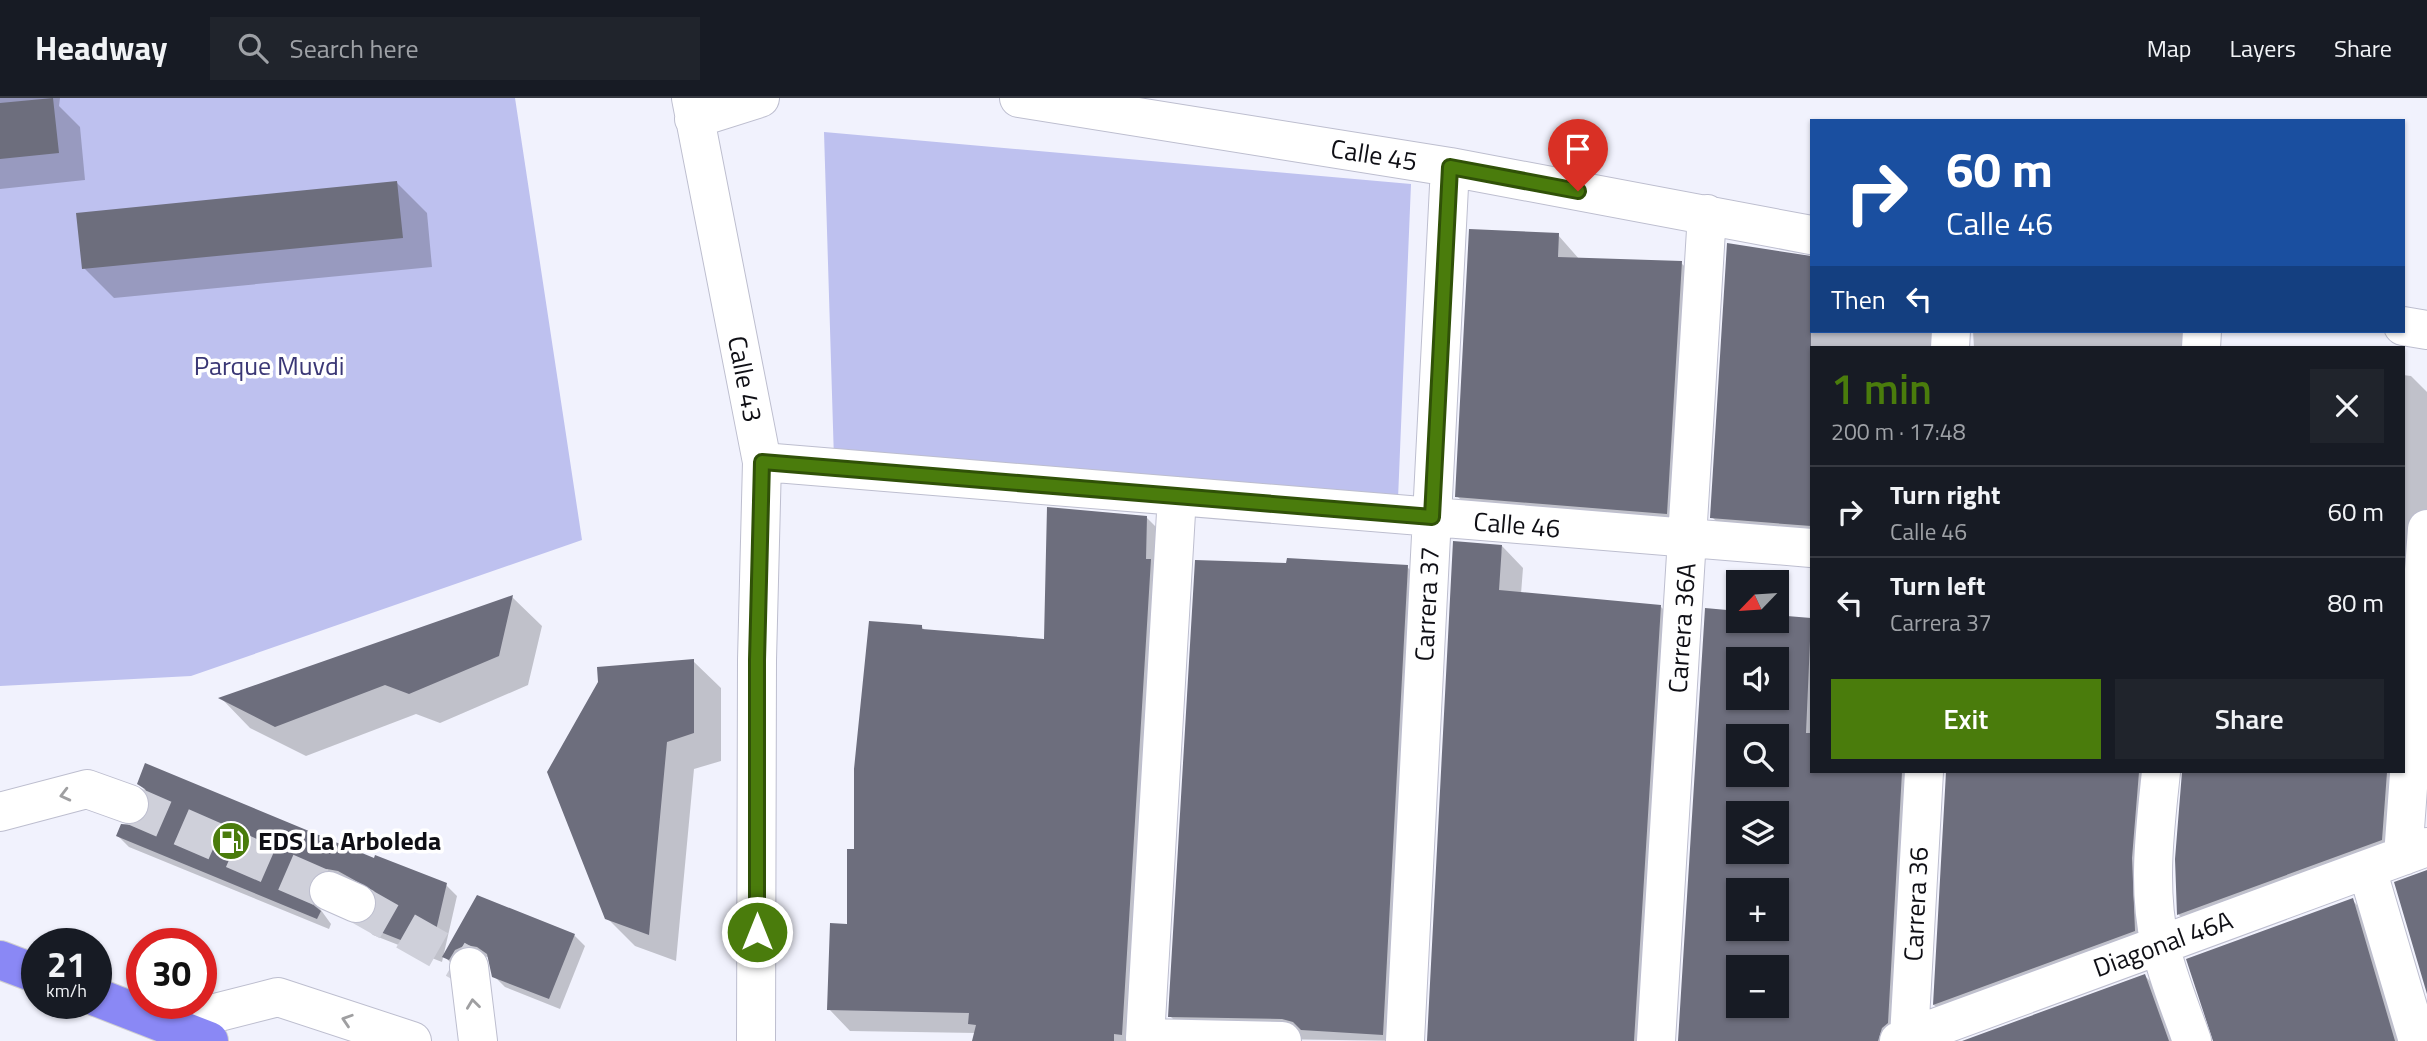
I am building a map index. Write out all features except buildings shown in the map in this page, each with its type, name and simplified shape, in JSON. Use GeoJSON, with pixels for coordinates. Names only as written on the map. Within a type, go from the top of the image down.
{"type":"FeatureCollection","features":[{"type":"Feature","properties":{"kind":"highway"},"geometry":{"type":"LineString","coordinates":[[0,960],[21,968]]}},
{"type":"Feature","properties":{"kind":"highway"},"geometry":{"type":"LineString","coordinates":[[112,1003],[209,1041]]}},
{"type":"Feature","properties":{"kind":"street"},"geometry":{"type":"LineString","coordinates":[[692,108],[761,98]]}},
{"type":"Feature","properties":{"kind":"street","name":"Calle 45"},"geometry":{"type":"LineString","coordinates":[[1019,98],[1450,167],[1810,234]]}},
{"type":"Feature","properties":{"kind":"street","name":"Calle 43"},"geometry":{"type":"LineString","coordinates":[[692,108],[762,462],[757,660],[756,1041]]}},
{"type":"Feature","properties":{"kind":"street","name":"Carrera 37"},"geometry":{"type":"LineString","coordinates":[[1405,1041],[1450,167]]}},
{"type":"Feature","properties":{"kind":"street","name":"Carrera 36A"},"geometry":{"type":"LineString","coordinates":[[1656,1041],[1707,214]]}},
{"type":"Feature","properties":{"kind":"street"},"geometry":{"type":"LineString","coordinates":[[2405,326],[2427,330]]}},
{"type":"Feature","properties":{"kind":"street","name":"Calle 46"},"geometry":{"type":"LineString","coordinates":[[762,462],[1687,540],[1810,548]]}},
{"type":"Feature","properties":{"kind":"street"},"geometry":{"type":"LineString","coordinates":[[1177,496],[1145,1038],[1282,1041]]}},
{"type":"Feature","properties":{"kind":"street"},"geometry":{"type":"LineString","coordinates":[[2415,851],[2417,589],[2427,529]]}},
{"type":"Feature","properties":{"kind":"street","name":"Carrera 36"},"geometry":{"type":"LineString","coordinates":[[1904,1039],[1924,773]]}},
{"type":"Feature","properties":{"kind":"street"},"geometry":{"type":"LineString","coordinates":[[2161,773],[2152,873],[2160,945],[2192,1041]]}},
{"type":"Feature","properties":{"kind":"street"},"geometry":{"type":"LineString","coordinates":[[0,812],[87,789],[129,804]]}},
{"type":"Feature","properties":{"kind":"street","name":"Diagonal 46A"},"geometry":{"type":"LineString","coordinates":[[1904,1039],[2415,851]]}},
{"type":"Feature","properties":{"kind":"street"},"geometry":{"type":"LineString","coordinates":[[2367,869],[2418,1041]]}},
{"type":"Feature","properties":{"kind":"street"},"geometry":{"type":"LineString","coordinates":[[469,967],[478,1041]]}},
{"type":"Feature","properties":{"kind":"street"},"geometry":{"type":"LineString","coordinates":[[168,1025],[278,997],[412,1041]]}},
{"type":"Feature","properties":{"kind":"green space","name":"Parque Muvdi"},"geometry":{"type":"Polygon","coordinates":[[[0,98],[515,98],[582,540],[191,676],[0,686],[0,98]]]}},
{"type":"Feature","properties":{"kind":"green space"},"geometry":{"type":"Polygon","coordinates":[[[824,132],[1411,184],[1398,499],[834,460],[824,132]]]}},
{"type":"Feature","properties":{"kind":"tunnel"},"geometry":{"type":"LineString","coordinates":[[129,804],[329,891]]}},
{"type":"Feature","properties":{"kind":"tunnel"},"geometry":{"type":"LineString","coordinates":[[356,903],[469,967]]}},
{"type":"Feature","properties":{"kind":"place","name":"EDS La Arboleda"},"geometry":{"type":"Point","coordinates":[231,841]}},
{"type":"Feature","properties":{"kind":"route"},"geometry":{"type":"LineString","coordinates":[[757,932],[757,660],[762,462],[1432,517],[1450,167],[1578,191]]}}]}
